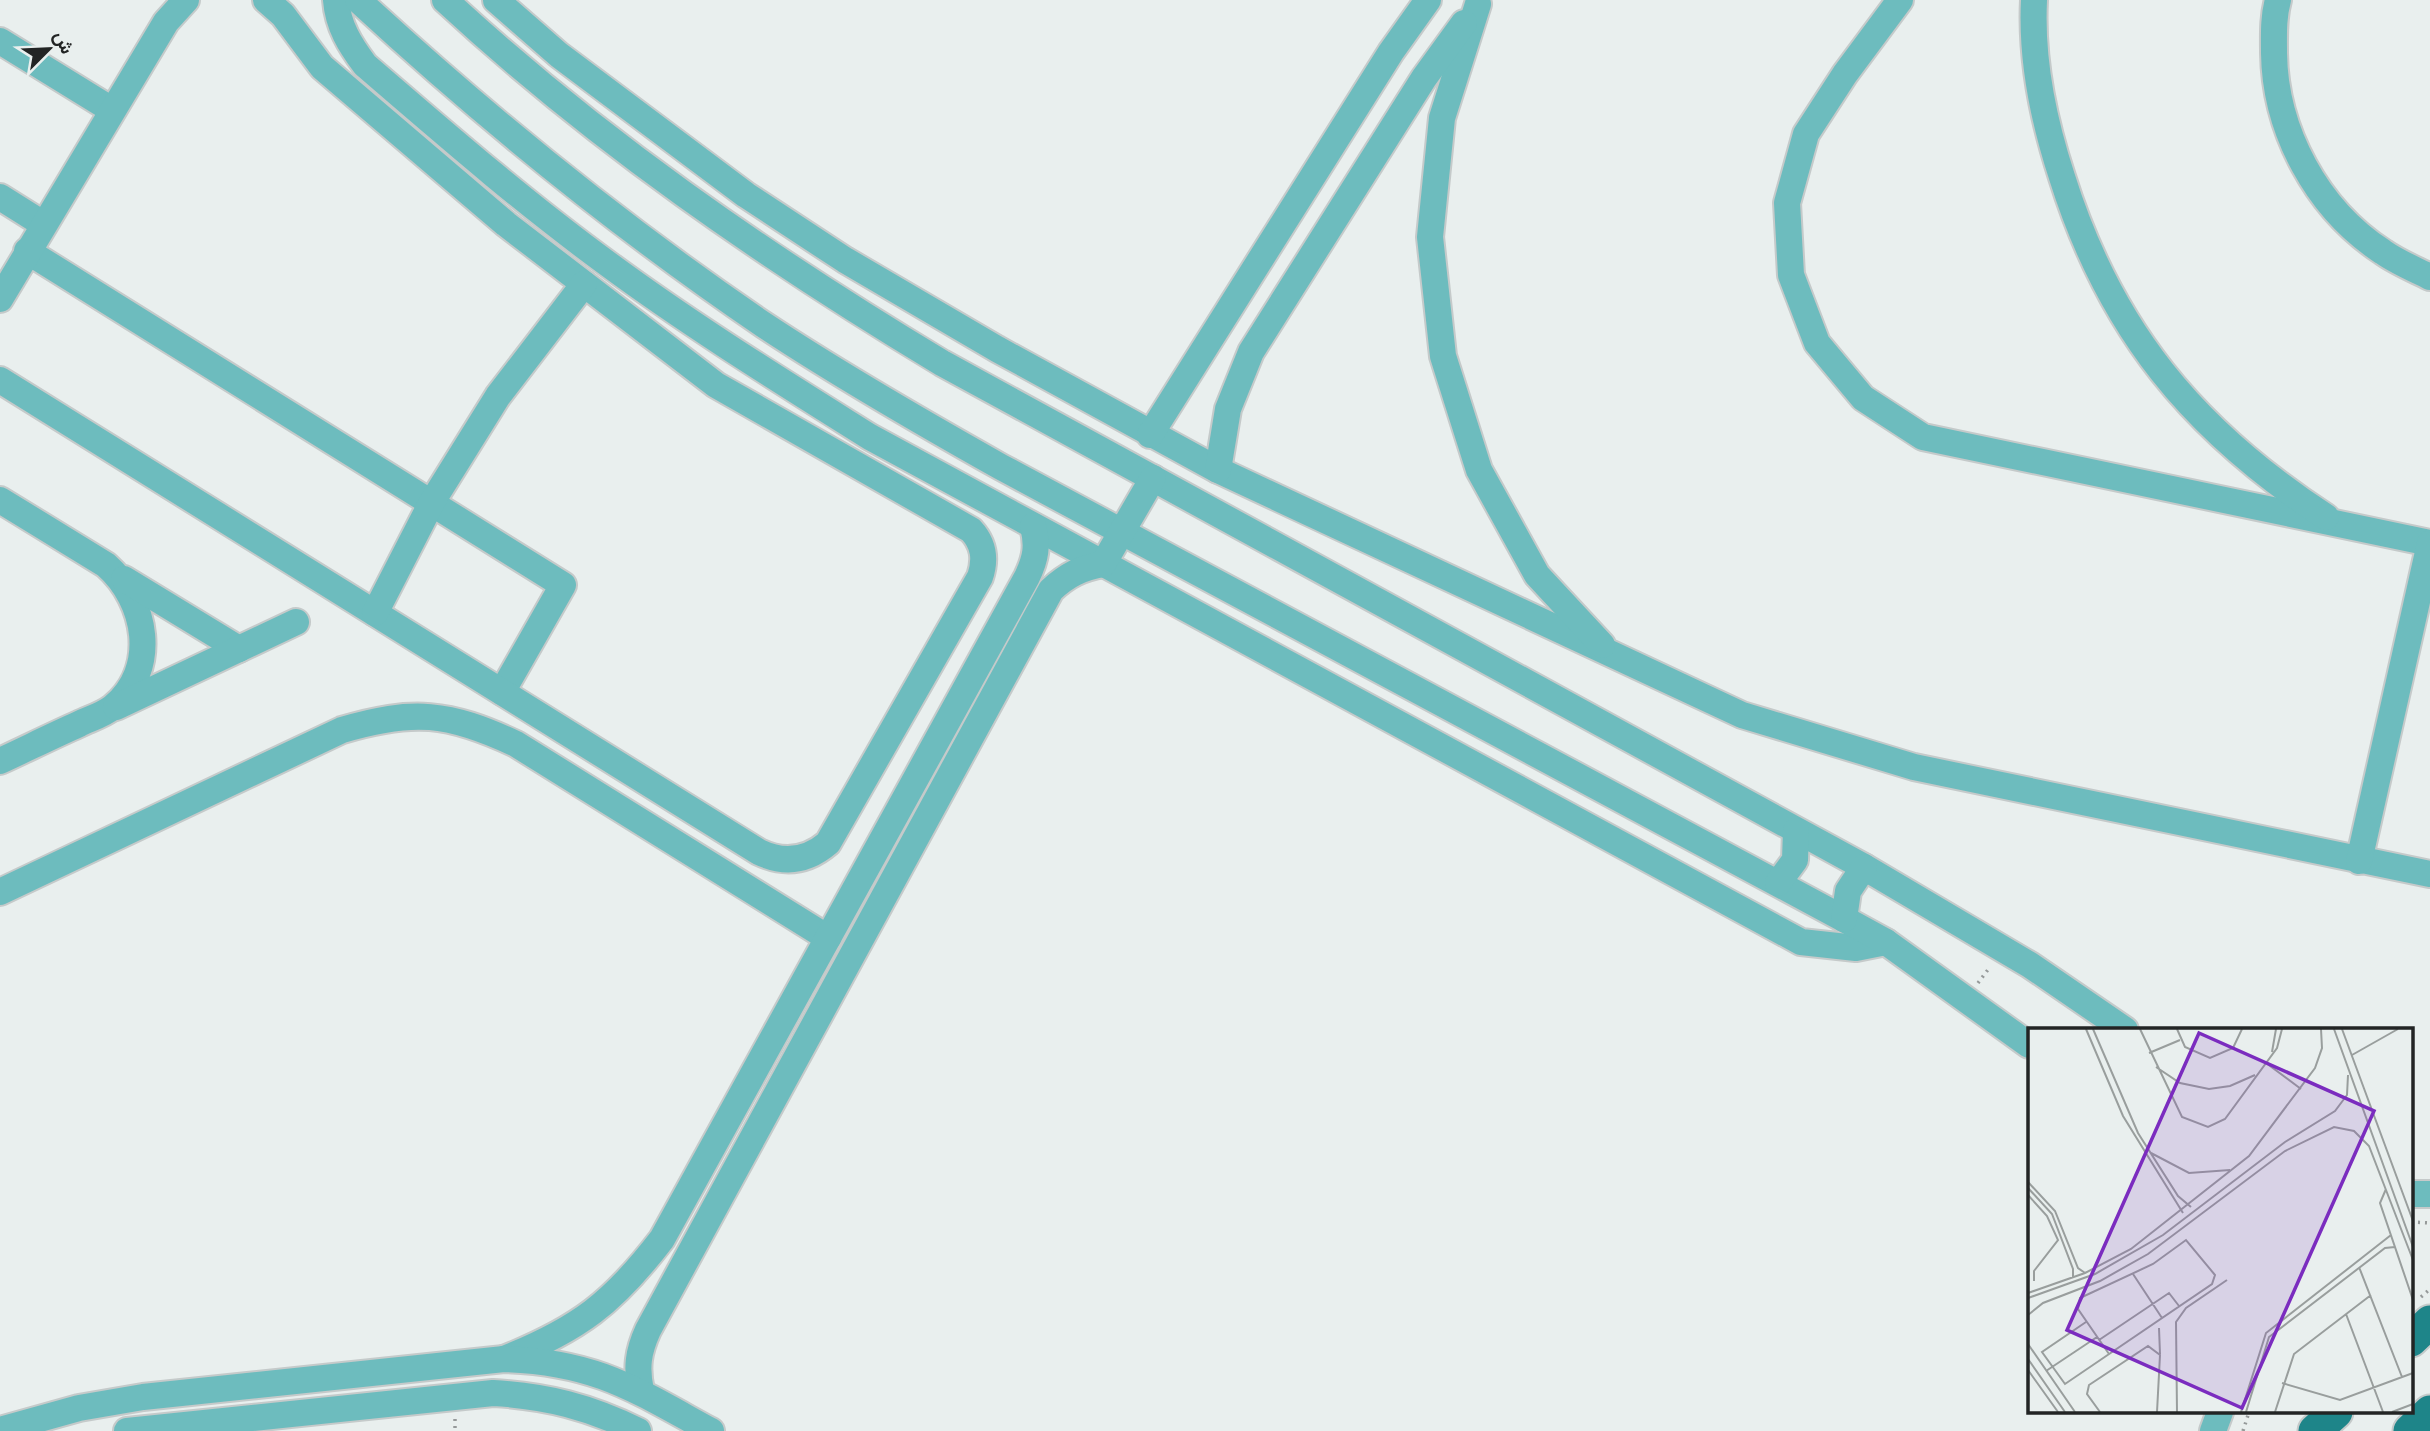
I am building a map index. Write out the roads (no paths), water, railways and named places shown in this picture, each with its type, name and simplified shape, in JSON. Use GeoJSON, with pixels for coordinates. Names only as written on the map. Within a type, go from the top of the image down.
{"type":"FeatureCollection","features":[{"type":"Feature","properties":{"kind":"main road"},"geometry":{"type":"LineString","coordinates":[[2412,1339],[2430,1322]]}},
{"type":"Feature","properties":{"kind":"main road"},"geometry":{"type":"LineString","coordinates":[[2410,1431],[2430,1412]]}},
{"type":"Feature","properties":{"kind":"main road"},"geometry":{"type":"LineString","coordinates":[[2315,1431],[2334,1414]]}},
{"type":"Feature","properties":{"kind":"street"},"geometry":{"type":"LineString","coordinates":[[0,299],[166,22],[186,0]]}},
{"type":"Feature","properties":{"kind":"street"},"geometry":{"type":"LineString","coordinates":[[0,380],[759,852],[778,859],[800,859],[828,843],[983,569],[983,551],[971,530],[716,385],[506,224],[322,67],[283,15],[266,0]]}},
{"type":"Feature","properties":{"kind":"street"},"geometry":{"type":"LineString","coordinates":[[336,0],[341,26],[351,47],[365,65],[484,168],[608,264],[737,354],[870,437],[1801,942],[1856,948],[1886,942]]}},
{"type":"Feature","properties":{"kind":"street"},"geometry":{"type":"LineString","coordinates":[[358,0],[438,74],[543,162],[652,246],[754,317],[881,399],[1001,467],[1123,530],[1886,942],[2028,1044]]}},
{"type":"Feature","properties":{"kind":"street"},"geometry":{"type":"LineString","coordinates":[[445,0],[556,96],[744,237],[942,363],[1864,867],[2004,949],[2122,1028]]}},
{"type":"Feature","properties":{"kind":"street"},"geometry":{"type":"LineString","coordinates":[[496,0],[559,55],[746,195],[845,260],[1150,435],[1218,470],[1742,715],[1914,767],[2430,874]]}},
{"type":"Feature","properties":{"kind":"street"},"geometry":{"type":"LineString","coordinates":[[1150,435],[1391,52],[1428,0]]}},
{"type":"Feature","properties":{"kind":"street"},"geometry":{"type":"LineString","coordinates":[[1900,0],[1845,74],[1806,134],[1787,203],[1791,275],[1817,342],[1863,398],[1923,437],[2430,543],[2359,861]]}},
{"type":"Feature","properties":{"kind":"street"},"geometry":{"type":"LineString","coordinates":[[2034,0],[2033,22],[2047,131],[2080,235],[2115,305],[2160,371],[2213,430],[2273,482],[2339,526]]}},
{"type":"Feature","properties":{"kind":"street"},"geometry":{"type":"LineString","coordinates":[[2278,0],[2274,14],[2275,82],[2294,148],[2306,170],[2339,215],[2382,252],[2430,277]]}},
{"type":"Feature","properties":{"kind":"street"},"geometry":{"type":"LineString","coordinates":[[1218,470],[1228,409],[1251,352],[1424,78],[1479,2]]}},
{"type":"Feature","properties":{"kind":"street"},"geometry":{"type":"LineString","coordinates":[[1479,2],[1442,118],[1439,145],[1430,237],[1443,356],[1479,470],[1537,575],[1610,654]]}},
{"type":"Feature","properties":{"kind":"street"},"geometry":{"type":"LineString","coordinates":[[0,41],[112,110]]}},
{"type":"Feature","properties":{"kind":"street"},"geometry":{"type":"LineString","coordinates":[[0,197],[43,224]]}},
{"type":"Feature","properties":{"kind":"street"},"geometry":{"type":"LineString","coordinates":[[27,251],[563,585],[502,692]]}},
{"type":"Feature","properties":{"kind":"street"},"geometry":{"type":"LineString","coordinates":[[375,613],[432,502],[498,396],[583,284]]}},
{"type":"Feature","properties":{"kind":"street"},"geometry":{"type":"LineString","coordinates":[[640,1391],[638,1360],[648,1331],[1051,590],[1065,576],[1083,568],[1103,564],[1153,478]]}},
{"type":"Feature","properties":{"kind":"street"},"geometry":{"type":"LineString","coordinates":[[0,500],[239,649]]}},
{"type":"Feature","properties":{"kind":"street"},"geometry":{"type":"LineString","coordinates":[[504,1359],[551,1340],[594,1314],[631,1279],[662,1239],[1027,577],[1035,561],[1037,543],[1033,526]]}},
{"type":"Feature","properties":{"kind":"street"},"geometry":{"type":"LineString","coordinates":[[111,709],[130,687],[143,645],[140,615],[131,594],[118,575]]}},
{"type":"Feature","properties":{"kind":"street"},"geometry":{"type":"LineString","coordinates":[[0,761],[296,622]]}},
{"type":"Feature","properties":{"kind":"street"},"geometry":{"type":"LineString","coordinates":[[0,892],[342,730],[385,717],[430,715],[475,724],[516,744],[828,938]]}},
{"type":"Feature","properties":{"kind":"street"},"geometry":{"type":"LineString","coordinates":[[1778,883],[1795,860],[1796,831]]}},
{"type":"Feature","properties":{"kind":"street"},"geometry":{"type":"LineString","coordinates":[[1844,919],[1848,891],[1864,867]]}},
{"type":"Feature","properties":{"kind":"street"},"geometry":{"type":"LineString","coordinates":[[2412,1194],[2430,1194]]}},
{"type":"Feature","properties":{"kind":"street"},"geometry":{"type":"LineString","coordinates":[[0,1430],[79,1408],[142,1397],[504,1359],[545,1360],[584,1368],[640,1391],[711,1431]]}},
{"type":"Feature","properties":{"kind":"street"},"geometry":{"type":"LineString","coordinates":[[315,1379],[317,1410]]}},
{"type":"Feature","properties":{"kind":"street"},"geometry":{"type":"LineString","coordinates":[[127,1431],[493,1393],[532,1395],[582,1407],[638,1431]]}},
{"type":"Feature","properties":{"kind":"street"},"geometry":{"type":"LineString","coordinates":[[2213,1431],[2219,1414]]}}]}
